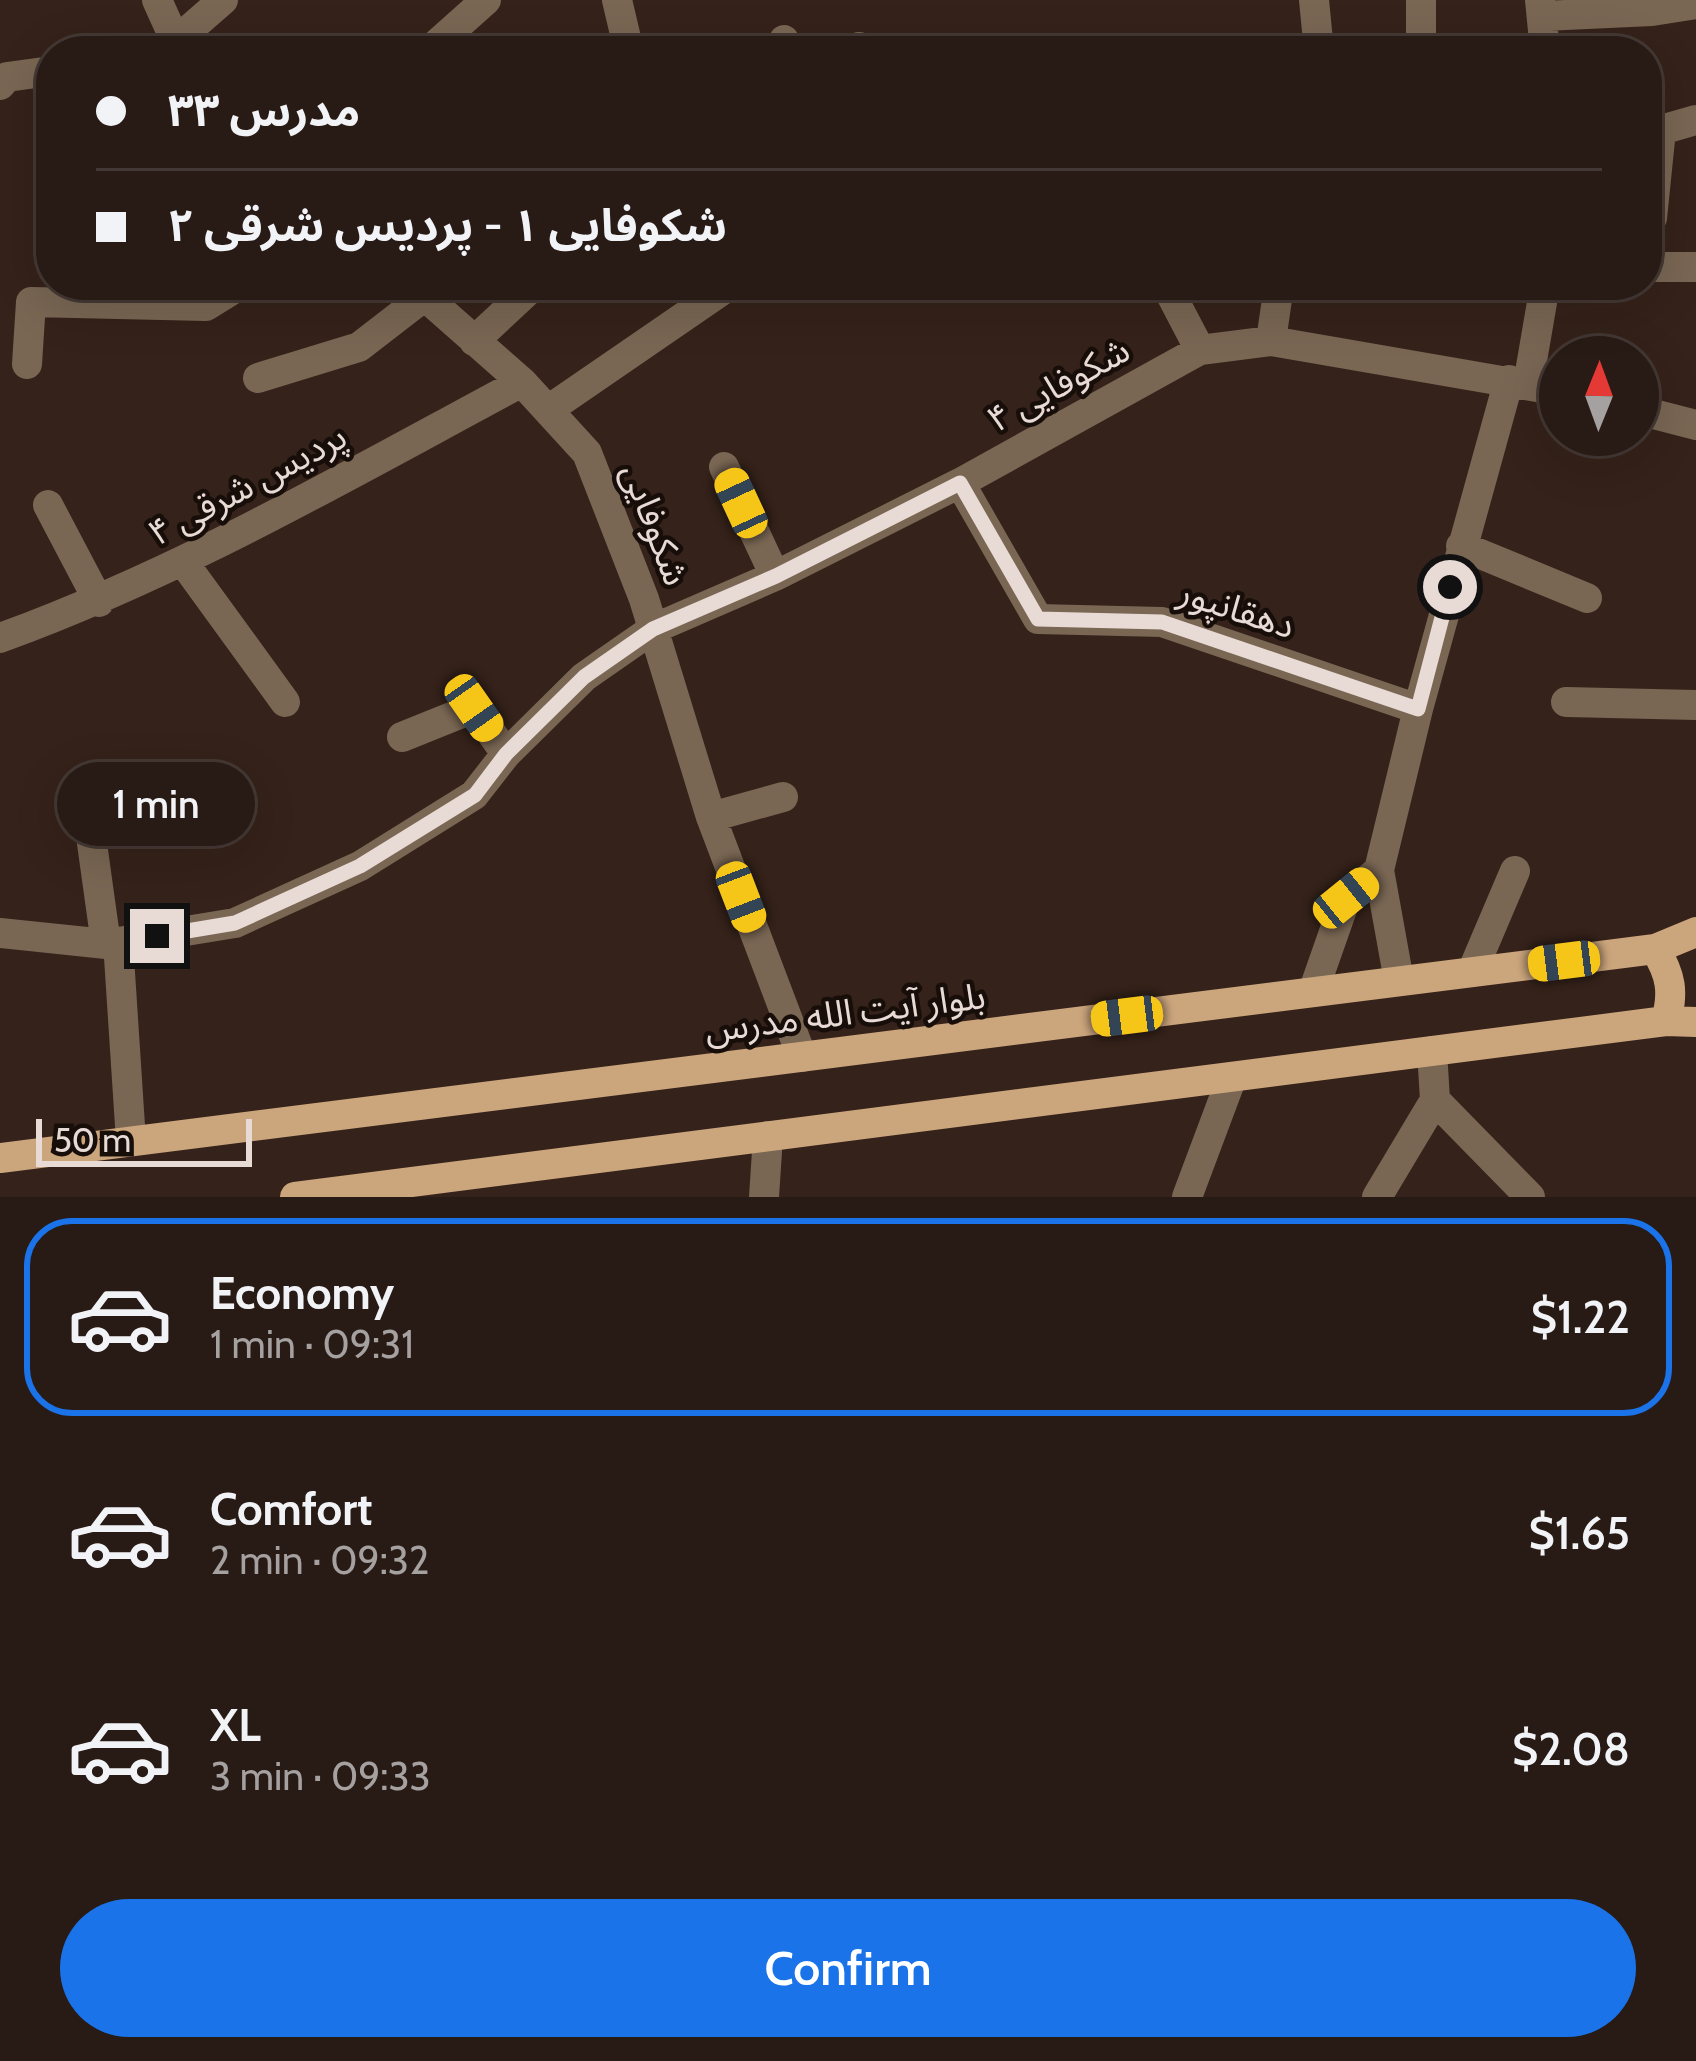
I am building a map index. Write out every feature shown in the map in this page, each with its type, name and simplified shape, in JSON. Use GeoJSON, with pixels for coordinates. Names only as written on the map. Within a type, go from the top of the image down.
{"type":"FeatureCollection","features":[{"type":"Feature","properties":{"kind":"main road","name":"بلوار آیت الله مدرس"},"geometry":{"type":"LineString","coordinates":[[0,1158],[1655,950],[1696,932]]}},
{"type":"Feature","properties":{"kind":"main road"},"geometry":{"type":"LineString","coordinates":[[295,1197],[1681,1022],[1669,971],[1655,950]]}},
{"type":"Feature","properties":{"kind":"street"},"geometry":{"type":"LineString","coordinates":[[158,0],[174,36]]}},
{"type":"Feature","properties":{"kind":"street"},"geometry":{"type":"LineString","coordinates":[[188,36],[223,0]]}},
{"type":"Feature","properties":{"kind":"street"},"geometry":{"type":"LineString","coordinates":[[446,36],[486,0]]}},
{"type":"Feature","properties":{"kind":"street"},"geometry":{"type":"LineString","coordinates":[[617,0],[625,36]]}},
{"type":"Feature","properties":{"kind":"street"},"geometry":{"type":"LineString","coordinates":[[1314,0],[1318,36]]}},
{"type":"Feature","properties":{"kind":"street"},"geometry":{"type":"LineString","coordinates":[[1420,36],[1421,0]]}},
{"type":"Feature","properties":{"kind":"street"},"geometry":{"type":"LineString","coordinates":[[1542,8],[1652,11],[1696,4]]}},
{"type":"Feature","properties":{"kind":"street"},"geometry":{"type":"LineString","coordinates":[[0,86],[7,76],[36,73]]}},
{"type":"Feature","properties":{"kind":"street"},"geometry":{"type":"LineString","coordinates":[[1662,130],[1696,120]]}},
{"type":"Feature","properties":{"kind":"street"},"geometry":{"type":"LineString","coordinates":[[1662,267],[1696,267]]}},
{"type":"Feature","properties":{"kind":"street"},"geometry":{"type":"LineString","coordinates":[[27,364],[31,302],[206,306],[216,300]]}},
{"type":"Feature","properties":{"kind":"street"},"geometry":{"type":"LineString","coordinates":[[258,378],[359,347],[409,300]]}},
{"type":"Feature","properties":{"kind":"street","name":"شکوفایی"},"geometry":{"type":"LineString","coordinates":[[429,300],[522,382],[587,453],[653,629],[711,817],[802,1057]]}},
{"type":"Feature","properties":{"kind":"street"},"geometry":{"type":"LineString","coordinates":[[474,340],[518,300]]}},
{"type":"Feature","properties":{"kind":"street"},"geometry":{"type":"LineString","coordinates":[[548,410],[708,300]]}},
{"type":"Feature","properties":{"kind":"street"},"geometry":{"type":"LineString","coordinates":[[1174,300],[1200,350]]}},
{"type":"Feature","properties":{"kind":"street"},"geometry":{"type":"LineString","coordinates":[[1271,341],[1277,300]]}},
{"type":"Feature","properties":{"kind":"street"},"geometry":{"type":"LineString","coordinates":[[1399,981],[1379,870],[1461,547],[1541,300]]}},
{"type":"Feature","properties":{"kind":"street","name":"شکوفایی ۴"},"geometry":{"type":"LineString","coordinates":[[0,934],[112,943],[235,923],[360,866],[475,795],[506,754],[584,677],[653,629],[776,576],[960,483],[1200,350],[1271,341],[1539,386]]}},
{"type":"Feature","properties":{"kind":"street","name":"پردیس شرقی ۴"},"geometry":{"type":"LineString","coordinates":[[0,638],[99,602],[184,563],[522,382]]}},
{"type":"Feature","properties":{"kind":"street"},"geometry":{"type":"LineString","coordinates":[[1659,415],[1696,425]]}},
{"type":"Feature","properties":{"kind":"street"},"geometry":{"type":"LineString","coordinates":[[724,466],[776,576]]}},
{"type":"Feature","properties":{"kind":"street","name":"دهقانپور"},"geometry":{"type":"LineString","coordinates":[[960,483],[1038,619],[1162,622],[1418,709]]}},
{"type":"Feature","properties":{"kind":"street"},"geometry":{"type":"LineString","coordinates":[[48,506],[99,602]]}},
{"type":"Feature","properties":{"kind":"street"},"geometry":{"type":"LineString","coordinates":[[1461,547],[1588,598]]}},
{"type":"Feature","properties":{"kind":"street"},"geometry":{"type":"LineString","coordinates":[[184,563],[285,702]]}},
{"type":"Feature","properties":{"kind":"street"},"geometry":{"type":"LineString","coordinates":[[1566,702],[1696,705]]}},
{"type":"Feature","properties":{"kind":"street"},"geometry":{"type":"LineString","coordinates":[[402,737],[474,708],[506,754]]}},
{"type":"Feature","properties":{"kind":"street"},"geometry":{"type":"LineString","coordinates":[[711,817],[783,797]]}},
{"type":"Feature","properties":{"kind":"street"},"geometry":{"type":"LineString","coordinates":[[131,1141],[112,943],[90,829],[197,804]]}},
{"type":"Feature","properties":{"kind":"street"},"geometry":{"type":"LineString","coordinates":[[1313,992],[1346,898],[1379,870]]}},
{"type":"Feature","properties":{"kind":"street"},"geometry":{"type":"LineString","coordinates":[[1472,972],[1515,871]]}},
{"type":"Feature","properties":{"kind":"street"},"geometry":{"type":"LineString","coordinates":[[1377,1197],[1435,1100],[1432,1051]]}},
{"type":"Feature","properties":{"kind":"street"},"geometry":{"type":"LineString","coordinates":[[1187,1197],[1232,1077]]}},
{"type":"Feature","properties":{"kind":"street"},"geometry":{"type":"LineString","coordinates":[[1435,1100],[1530,1197]]}},
{"type":"Feature","properties":{"kind":"street"},"geometry":{"type":"LineString","coordinates":[[764,1197],[768,1136]]}},
{"type":"Feature","properties":{"kind":"route"},"geometry":{"type":"LineString","coordinates":[[157,936],[235,923],[360,866],[475,795],[506,754],[584,677],[653,629],[776,576],[960,483],[1038,619],[1162,622],[1418,709],[1450,587]]}}]}
